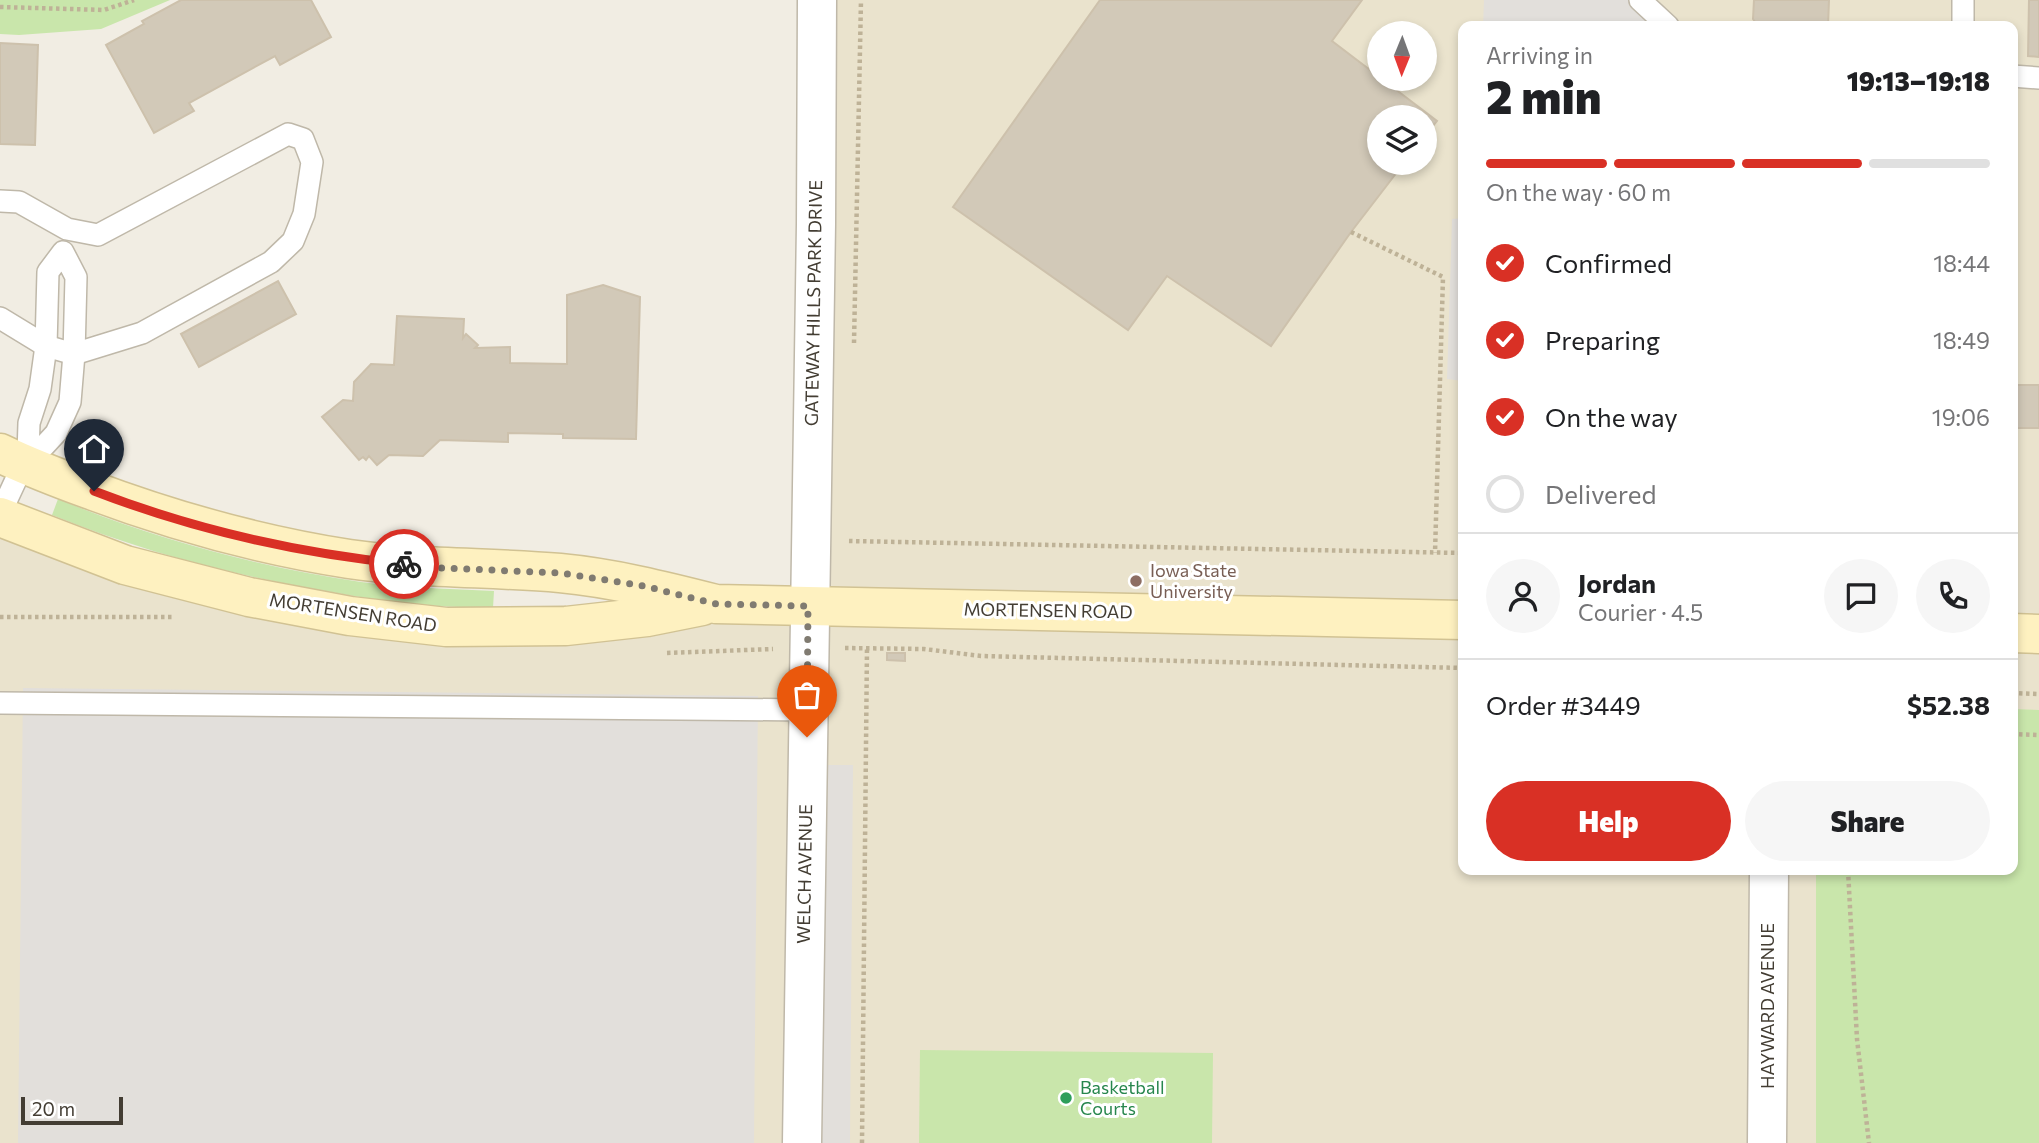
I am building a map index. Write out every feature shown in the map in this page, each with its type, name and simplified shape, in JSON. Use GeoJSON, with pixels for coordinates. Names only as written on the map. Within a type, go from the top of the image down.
{"type":"FeatureCollection","features":[{"type":"Feature","properties":{"kind":"street","name":"GATEWAY HILLS PARK DRIVE"},"geometry":{"type":"LineString","coordinates":[[808,606],[816,224],[817,0]]}},
{"type":"Feature","properties":{"kind":"street","name":"MORTENSEN ROAD"},"geometry":{"type":"LineString","coordinates":[[17,457],[141,509],[256,542],[350,559],[441,568],[561,573],[644,586],[716,604]]}},
{"type":"Feature","properties":{"kind":"street","name":"MORTENSEN ROAD"},"geometry":{"type":"LineString","coordinates":[[0,516],[125,565],[249,597],[351,616],[446,627],[566,626],[647,617],[716,604],[1458,620]]}},
{"type":"Feature","properties":{"kind":"street","name":"WELCH AVENUE"},"geometry":{"type":"LineString","coordinates":[[802,1143],[808,606]]}},
{"type":"Feature","properties":{"kind":"street"},"geometry":{"type":"LineString","coordinates":[[2018,633],[2039,634]]}},
{"type":"Feature","properties":{"kind":"street","name":"HAYWARD AVENUE"},"geometry":{"type":"LineString","coordinates":[[1767,1143],[1769,875]]}},
{"type":"Feature","properties":{"kind":"lane"},"geometry":{"type":"LineString","coordinates":[[1640,0],[1663,21]]}},
{"type":"Feature","properties":{"kind":"lane"},"geometry":{"type":"LineString","coordinates":[[1963,0],[1963,21]]}},
{"type":"Feature","properties":{"kind":"lane"},"geometry":{"type":"LineString","coordinates":[[2018,76],[2039,78]]}},
{"type":"Feature","properties":{"kind":"lane"},"geometry":{"type":"LineString","coordinates":[[0,201],[19,202],[67,229],[98,234],[288,134],[303,139],[312,162],[304,214],[293,241],[271,262],[142,333],[74,354],[46,346],[0,318]]}},
{"type":"Feature","properties":{"kind":"lane"},"geometry":{"type":"LineString","coordinates":[[0,516],[40,389],[46,346],[48,272],[63,252],[67,229]]}},
{"type":"Feature","properties":{"kind":"lane"},"geometry":{"type":"LineString","coordinates":[[17,457],[44,446],[56,433],[70,402],[76,277],[63,252]]}},
{"type":"Feature","properties":{"kind":"lane"},"geometry":{"type":"LineString","coordinates":[[0,703],[807,710]]}},
{"type":"Feature","properties":{"kind":"path"},"geometry":{"type":"LineString","coordinates":[[0,7],[104,10],[134,0]]}},
{"type":"Feature","properties":{"kind":"path"},"geometry":{"type":"LineString","coordinates":[[853,348],[861,0]]}},
{"type":"Feature","properties":{"kind":"path"},"geometry":{"type":"LineString","coordinates":[[1351,232],[1443,277],[1435,552]]}},
{"type":"Feature","properties":{"kind":"path"},"geometry":{"type":"LineString","coordinates":[[850,527],[849,541],[1458,553]]}},
{"type":"Feature","properties":{"kind":"path"},"geometry":{"type":"LineString","coordinates":[[0,617],[183,615]]}},
{"type":"Feature","properties":{"kind":"path"},"geometry":{"type":"LineString","coordinates":[[862,1143],[867,647]]}},
{"type":"Feature","properties":{"kind":"path"},"geometry":{"type":"LineString","coordinates":[[834,648],[924,649],[982,656],[1458,668]]}},
{"type":"Feature","properties":{"kind":"path"},"geometry":{"type":"LineString","coordinates":[[2018,694],[2039,694]]}},
{"type":"Feature","properties":{"kind":"path"},"geometry":{"type":"LineString","coordinates":[[2018,734],[2039,735]]}},
{"type":"Feature","properties":{"kind":"path"},"geometry":{"type":"LineString","coordinates":[[1848,875],[1857,1038],[1869,1143]]}},
{"type":"Feature","properties":{"kind":"shaded area","name":"Iowa State University"},"geometry":{"type":"Polygon","coordinates":[[[817,0],[2039,0],[2039,1143],[0,1143],[0,517],[350,616],[808,606],[817,0]]]}},
{"type":"Feature","properties":{"kind":"shaded area"},"geometry":{"type":"Polygon","coordinates":[[[1484,0],[1640,0],[1663,21],[1483,21],[1484,0]]]}},
{"type":"Feature","properties":{"kind":"shaded area"},"geometry":{"type":"Polygon","coordinates":[[[1458,218],[1458,380],[1447,379],[1452,219],[1458,218]]]}},
{"type":"Feature","properties":{"kind":"shaded area"},"geometry":{"type":"Polygon","coordinates":[[[23,688],[758,696],[754,1143],[18,1143],[23,688]]]}},
{"type":"Feature","properties":{"kind":"shaded area"},"geometry":{"type":"Polygon","coordinates":[[[812,765],[853,765],[850,1143],[809,1143],[812,765]]]}},
{"type":"Feature","properties":{"kind":"green space"},"geometry":{"type":"Polygon","coordinates":[[[0,0],[170,0],[101,29],[19,35],[0,34],[0,0]]]}},
{"type":"Feature","properties":{"kind":"green space"},"geometry":{"type":"Polygon","coordinates":[[[58,499],[132,527],[245,560],[378,584],[494,591],[493,608],[433,606],[378,600],[271,581],[207,566],[113,538],[52,515],[58,499]]]}},
{"type":"Feature","properties":{"kind":"green space"},"geometry":{"type":"Polygon","coordinates":[[[2018,709],[2039,710],[2039,1143],[1816,1143],[1816,875],[2018,875],[2018,709]]]}},
{"type":"Feature","properties":{"kind":"green space","name":"Basketball Courts"},"geometry":{"type":"Polygon","coordinates":[[[920,1050],[1213,1053],[1212,1143],[919,1143],[920,1050]]]}},
{"type":"Feature","properties":{"kind":"building"},"geometry":{"type":"Polygon","coordinates":[[[181,0],[311,0],[331,37],[280,65],[275,56],[189,103],[194,111],[154,133],[106,45],[181,0]]]}},
{"type":"Feature","properties":{"kind":"building"},"geometry":{"type":"Polygon","coordinates":[[[1100,0],[1362,0],[1332,41],[1367,68],[1367,91],[1398,91],[1416,105],[1367,105],[1367,175],[1395,175],[1271,346],[1167,276],[1128,330],[953,207],[1100,0]]]}},
{"type":"Feature","properties":{"kind":"building"},"geometry":{"type":"Polygon","coordinates":[[[1754,0],[1829,0],[1828,21],[1753,19],[1754,0]]]}},
{"type":"Feature","properties":{"kind":"building"},"geometry":{"type":"Polygon","coordinates":[[[2029,0],[2039,0],[2039,57],[2028,56],[2029,0]]]}},
{"type":"Feature","properties":{"kind":"building"},"geometry":{"type":"Polygon","coordinates":[[[0,43],[38,45],[35,145],[0,144],[0,43]]]}},
{"type":"Feature","properties":{"kind":"building"},"geometry":{"type":"Polygon","coordinates":[[[278,281],[296,314],[199,367],[181,334],[278,281]]]}},
{"type":"Feature","properties":{"kind":"building"},"geometry":{"type":"Polygon","coordinates":[[[603,285],[640,297],[636,439],[563,438],[563,434],[508,433],[508,442],[440,440],[423,456],[389,455],[377,465],[369,456],[366,460],[363,457],[359,460],[322,417],[343,400],[353,401],[354,382],[371,364],[394,365],[397,316],[464,319],[463,338],[466,334],[478,345],[475,348],[510,347],[510,363],[567,364],[567,295],[603,285]]]}},
{"type":"Feature","properties":{"kind":"building"},"geometry":{"type":"Polygon","coordinates":[[[2018,385],[2039,385],[2039,428],[2018,428],[2018,385]]]}},
{"type":"Feature","properties":{"kind":"building"},"geometry":{"type":"Polygon","coordinates":[[[887,653],[905,653],[905,661],[887,660],[887,653]]]}},
{"type":"Feature","properties":{"kind":"way so far"},"geometry":{"type":"LineString","coordinates":[[404,564],[561,573],[644,586],[716,604],[808,606],[807,737]]}},
{"type":"Feature","properties":{"kind":"place","name":"Iowa State University"},"geometry":{"type":"Point","coordinates":[1136,581]}},
{"type":"Feature","properties":{"kind":"place","name":"Basketball Courts"},"geometry":{"type":"Point","coordinates":[1066,1098]}},
{"type":"Feature","properties":{"kind":"route"},"geometry":{"type":"LineString","coordinates":[[94,491],[141,509],[256,542],[350,559],[404,564]]}}]}
